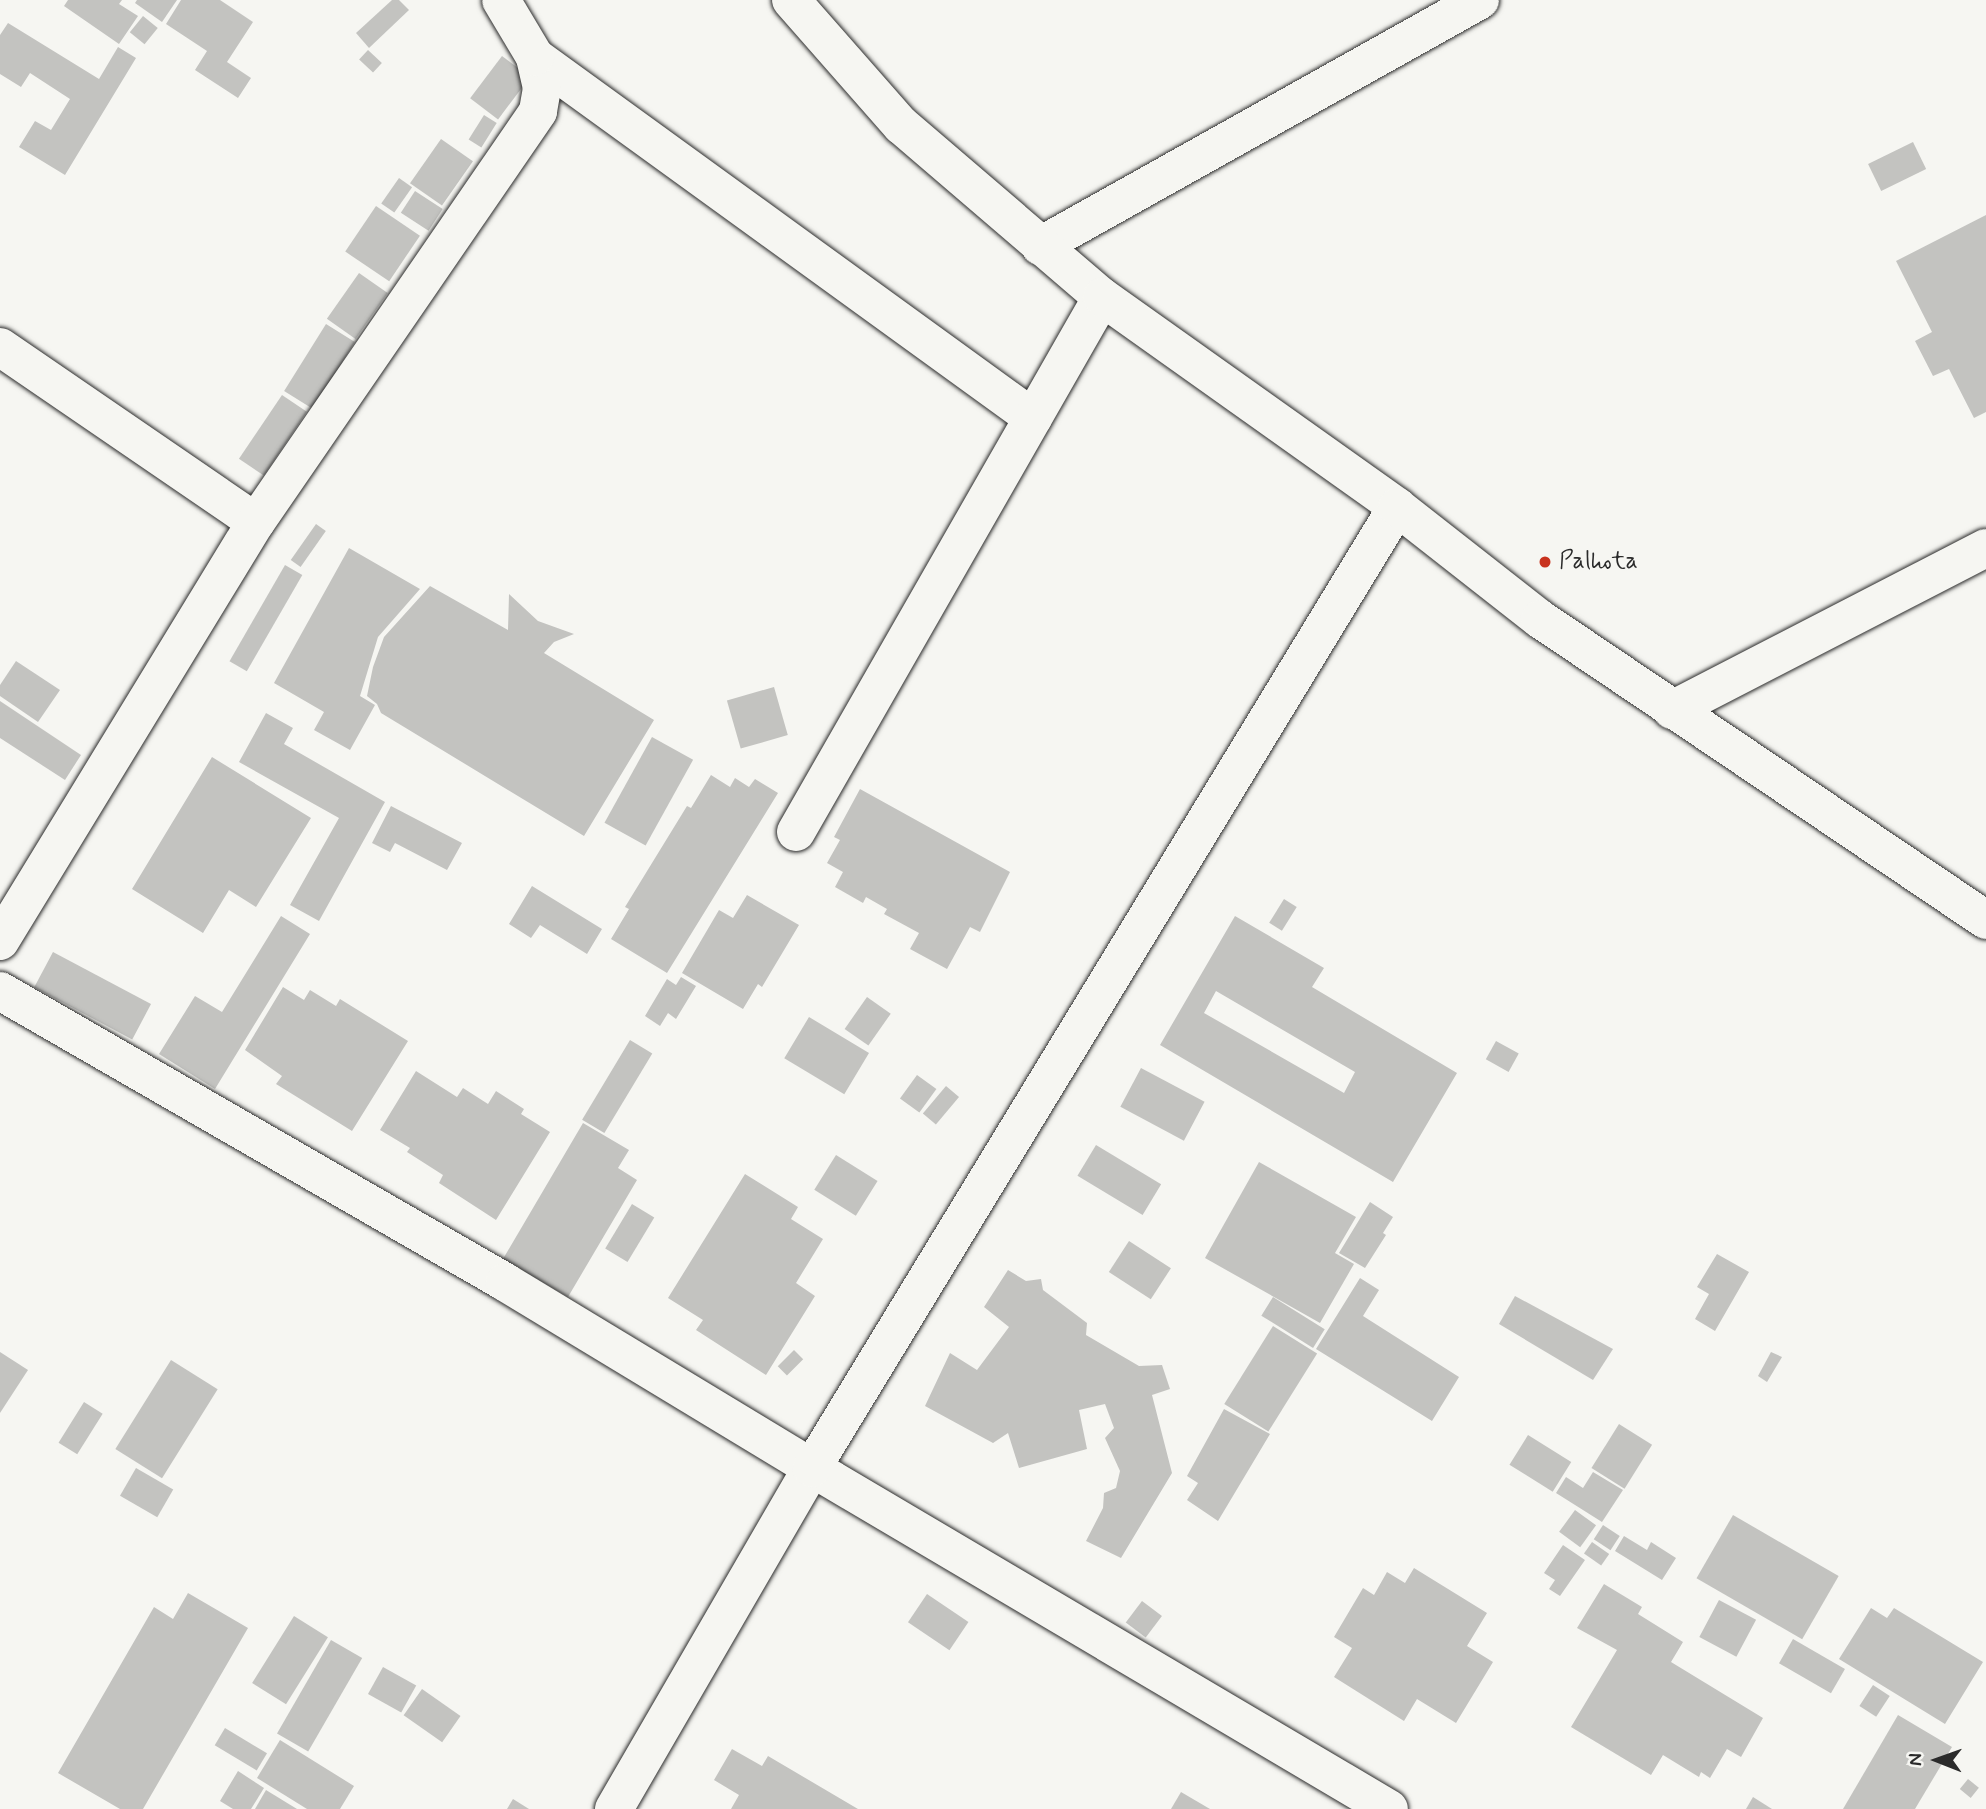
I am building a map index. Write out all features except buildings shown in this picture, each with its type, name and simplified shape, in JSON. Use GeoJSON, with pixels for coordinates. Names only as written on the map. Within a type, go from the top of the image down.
{"type":"FeatureCollection","features":[{"type":"Feature","properties":{"kind":"street"},"geometry":{"type":"LineString","coordinates":[[0,941],[256,522],[538,111],[542,88],[535,57],[501,0]]}},
{"type":"Feature","properties":{"kind":"street"},"geometry":{"type":"LineString","coordinates":[[791,0],[901,125],[1101,297],[1397,507],[1540,619],[1986,920]]}},
{"type":"Feature","properties":{"kind":"street"},"geometry":{"type":"LineString","coordinates":[[1040,246],[1480,0]]}},
{"type":"Feature","properties":{"kind":"street"},"geometry":{"type":"LineString","coordinates":[[535,57],[1033,418]]}},
{"type":"Feature","properties":{"kind":"street"},"geometry":{"type":"LineString","coordinates":[[796,832],[1101,297]]}},
{"type":"Feature","properties":{"kind":"street"},"geometry":{"type":"LineString","coordinates":[[0,346],[256,522]]}},
{"type":"Feature","properties":{"kind":"street"},"geometry":{"type":"LineString","coordinates":[[614,1809],[812,1468],[1397,507]]}},
{"type":"Feature","properties":{"kind":"street"},"geometry":{"type":"LineString","coordinates":[[1672,710],[1986,548]]}},
{"type":"Feature","properties":{"kind":"street"},"geometry":{"type":"LineString","coordinates":[[0,991],[505,1282],[812,1468],[1389,1809]]}},
{"type":"Feature","properties":{"kind":"place","name":"Palhota"},"geometry":{"type":"Point","coordinates":[1545,562]}}]}
